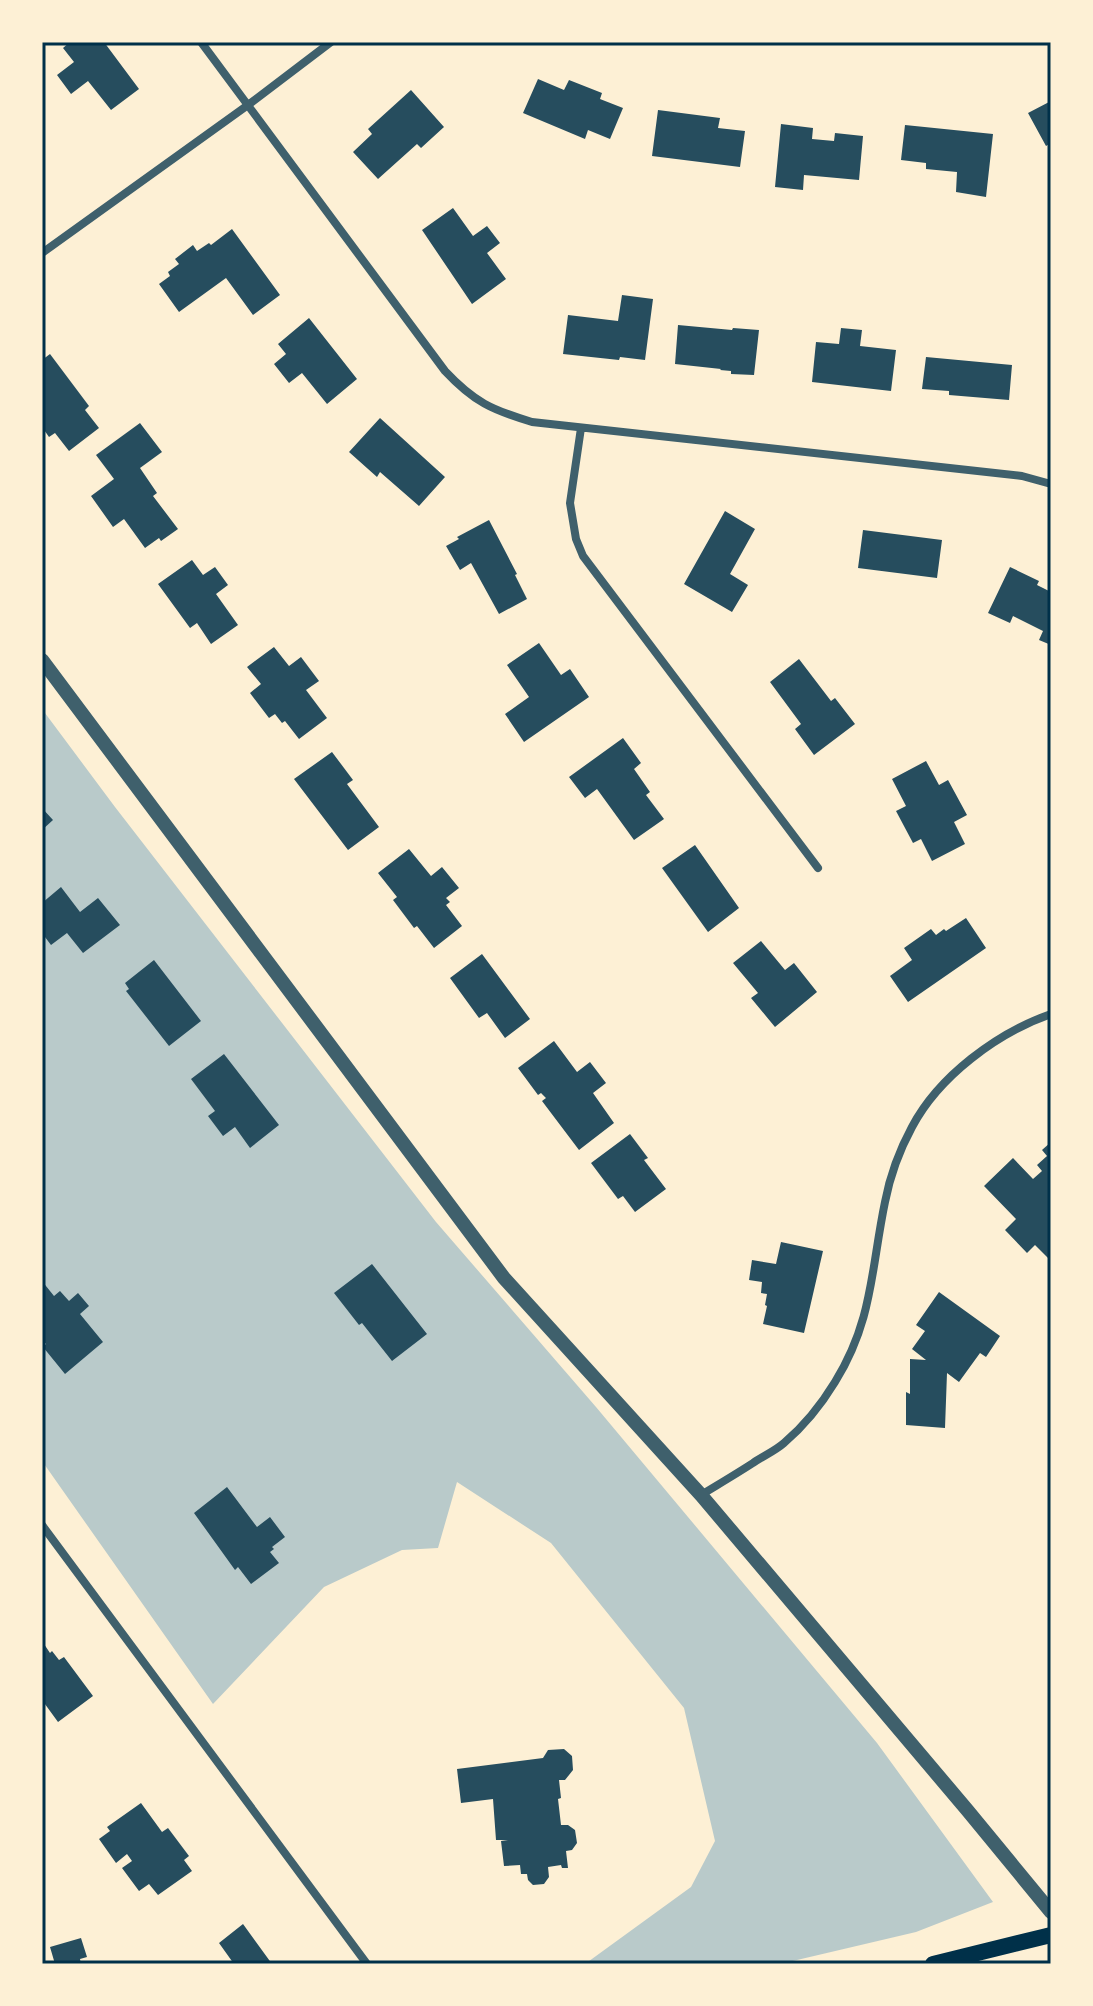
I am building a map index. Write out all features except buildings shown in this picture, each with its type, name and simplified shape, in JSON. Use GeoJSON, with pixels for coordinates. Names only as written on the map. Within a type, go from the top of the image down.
{"type":"FeatureCollection","features":[{"type":"Feature","properties":{"kind":"main road"},"geometry":{"type":"LineString","coordinates":[[933,1964],[1051,1935]]}},
{"type":"Feature","properties":{"kind":"street"},"geometry":{"type":"LineString","coordinates":[[201,42],[445,371],[462,390],[483,405],[532,422],[1022,476],[1051,484]]}},
{"type":"Feature","properties":{"kind":"street"},"geometry":{"type":"LineString","coordinates":[[42,253],[331,42]]}},
{"type":"Feature","properties":{"kind":"street"},"geometry":{"type":"LineString","coordinates":[[581,428],[570,503],[576,539],[583,556],[818,868]]}},
{"type":"Feature","properties":{"kind":"street"},"geometry":{"type":"LineString","coordinates":[[42,660],[504,1278],[701,1495],[1051,1912]]}},
{"type":"Feature","properties":{"kind":"street"},"geometry":{"type":"LineString","coordinates":[[701,1495],[781,1445],[828,1393],[858,1338],[868,1303],[892,1173],[912,1126],[929,1101],[957,1071],[989,1047],[1030,1021],[1051,1014]]}},
{"type":"Feature","properties":{"kind":"street"},"geometry":{"type":"LineString","coordinates":[[42,1525],[367,1964]]}},
{"type":"Feature","properties":{"kind":"shaded area"},"geometry":{"type":"Polygon","coordinates":[[[42,709],[436,1222],[596,1407],[877,1743],[993,1902],[916,1932],[780,1964],[585,1964],[691,1887],[715,1841],[684,1708],[551,1543],[457,1482],[438,1548],[402,1550],[324,1587],[213,1704],[42,1461],[42,709]]]}}]}
